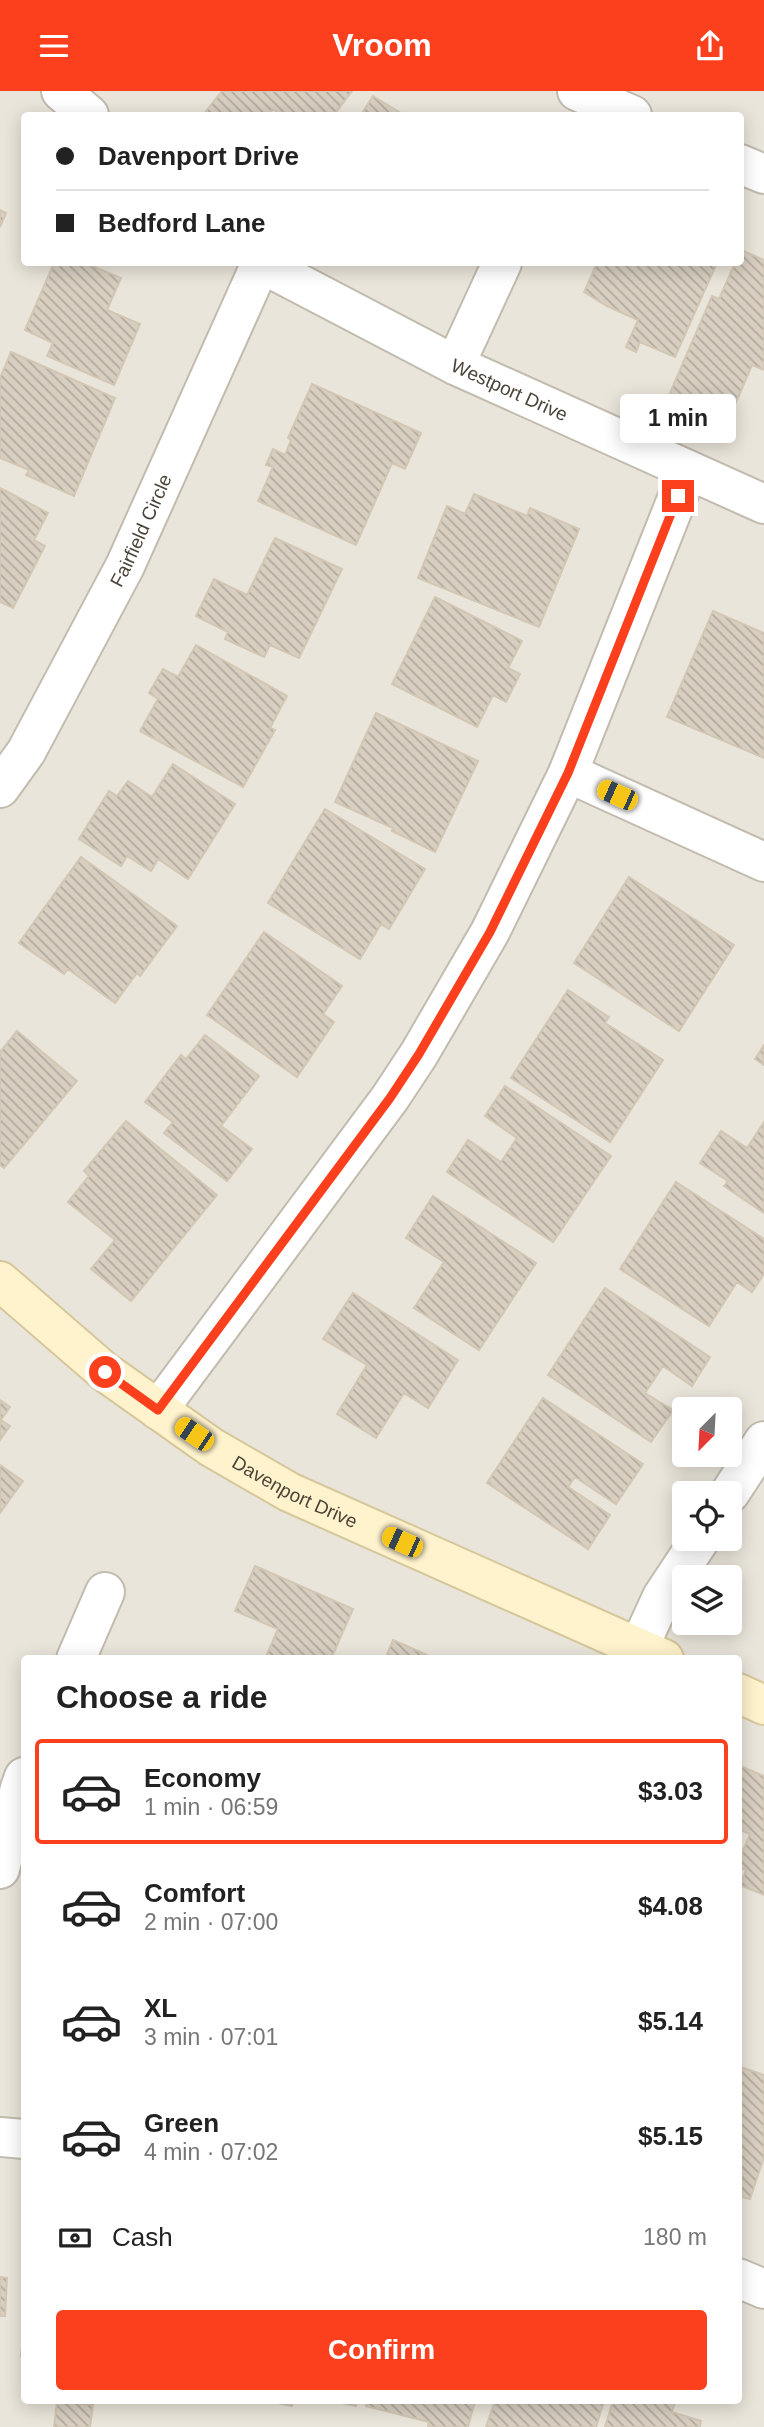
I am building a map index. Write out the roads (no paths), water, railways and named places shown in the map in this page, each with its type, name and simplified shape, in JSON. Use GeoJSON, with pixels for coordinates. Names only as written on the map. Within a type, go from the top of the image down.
{"type":"FeatureCollection","features":[{"type":"Feature","properties":{"kind":"street"},"geometry":{"type":"LineString","coordinates":[[61,91],[86,112]]}},
{"type":"Feature","properties":{"kind":"street"},"geometry":{"type":"LineString","coordinates":[[574,100],[620,112]]}},
{"type":"Feature","properties":{"kind":"street"},"geometry":{"type":"LineString","coordinates":[[744,165],[764,174]]}},
{"type":"Feature","properties":{"kind":"street","name":"Fairfield Circle"},"geometry":{"type":"LineString","coordinates":[[0,788],[26,752],[125,566],[259,266]]}},
{"type":"Feature","properties":{"kind":"street","name":"Westport Drive"},"geometry":{"type":"LineString","coordinates":[[266,266],[456,365],[764,504]]}},
{"type":"Feature","properties":{"kind":"street"},"geometry":{"type":"LineString","coordinates":[[456,365],[501,266]]}},
{"type":"Feature","properties":{"kind":"street"},"geometry":{"type":"LineString","coordinates":[[158,1410],[381,1110],[419,1054],[490,932],[568,773],[688,471]]}},
{"type":"Feature","properties":{"kind":"street"},"geometry":{"type":"LineString","coordinates":[[568,773],[764,862]]}},
{"type":"Feature","properties":{"kind":"street","name":"Davenport Drive"},"geometry":{"type":"LineString","coordinates":[[0,1281],[105,1372],[211,1447],[289,1492],[651,1653]]}},
{"type":"Feature","properties":{"kind":"street"},"geometry":{"type":"LineString","coordinates":[[738,1481],[764,1441]]}},
{"type":"Feature","properties":{"kind":"street"},"geometry":{"type":"LineString","coordinates":[[651,1653],[662,1597],[692,1551]]}},
{"type":"Feature","properties":{"kind":"street"},"geometry":{"type":"LineString","coordinates":[[78,1655],[105,1592]]}},
{"type":"Feature","properties":{"kind":"street"},"geometry":{"type":"LineString","coordinates":[[742,1695],[764,1705]]}},
{"type":"Feature","properties":{"kind":"street"},"geometry":{"type":"LineString","coordinates":[[0,1869],[21,1788]]}},
{"type":"Feature","properties":{"kind":"street"},"geometry":{"type":"LineString","coordinates":[[0,2137],[21,2139]]}},
{"type":"Feature","properties":{"kind":"street"},"geometry":{"type":"LineString","coordinates":[[742,2280],[764,2289]]}}]}
